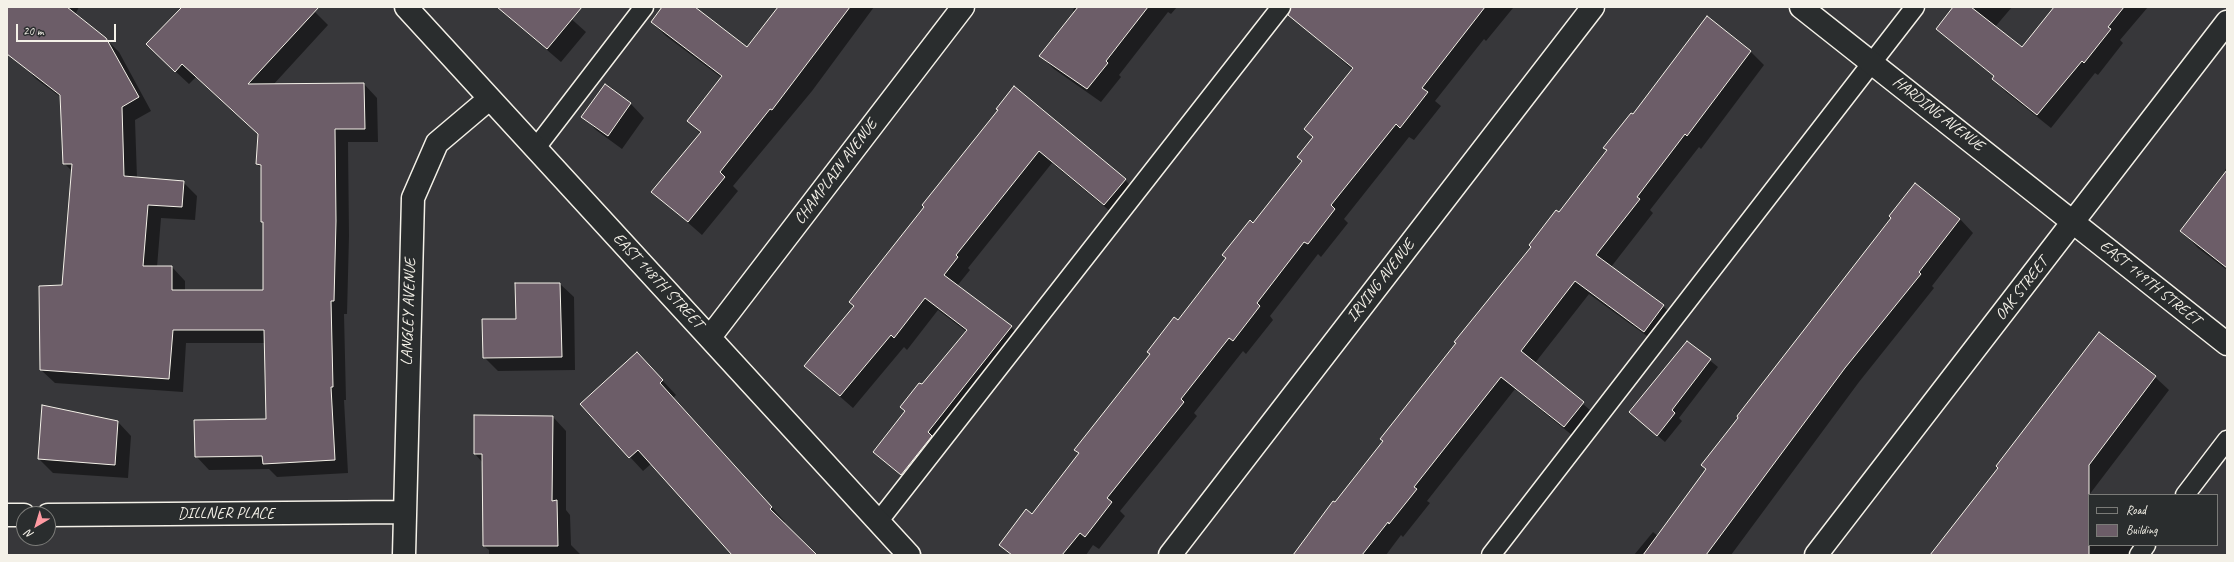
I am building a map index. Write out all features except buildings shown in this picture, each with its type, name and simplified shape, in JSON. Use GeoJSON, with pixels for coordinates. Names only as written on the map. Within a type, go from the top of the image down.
{"type":"FeatureCollection","features":[{"type":"Feature","properties":{"kind":"street","name":"EAST 148TH STREET"},"geometry":{"type":"LineString","coordinates":[[406,7],[909,555]]}},
{"type":"Feature","properties":{"kind":"street","name":"CHAMPLAIN AVENUE"},"geometry":{"type":"LineString","coordinates":[[710,337],[963,7]]}},
{"type":"Feature","properties":{"kind":"street","name":"IRVING AVENUE"},"geometry":{"type":"LineString","coordinates":[[1170,555],[1593,7]]}},
{"type":"Feature","properties":{"kind":"street","name":"HARDING AVENUE"},"geometry":{"type":"LineString","coordinates":[[1802,7],[2074,222]]}},
{"type":"Feature","properties":{"kind":"street","name":"OAK STREET"},"geometry":{"type":"LineString","coordinates":[[1816,555],[2227,22]]}},
{"type":"Feature","properties":{"kind":"street","name":"LANGLEY AVENUE"},"geometry":{"type":"LineString","coordinates":[[404,555],[412,198],[437,143],[489,99]]}},
{"type":"Feature","properties":{"kind":"street","name":"EAST 149TH STREET"},"geometry":{"type":"LineString","coordinates":[[2074,222],[2227,344]]}},
{"type":"Feature","properties":{"kind":"street","name":"DILLNER PLACE"},"geometry":{"type":"LineString","coordinates":[[56,515],[404,512]]}},
{"type":"Feature","properties":{"kind":"lane"},"geometry":{"type":"LineString","coordinates":[[535,149],[644,7]]}},
{"type":"Feature","properties":{"kind":"lane"},"geometry":{"type":"LineString","coordinates":[[878,522],[1281,7]]}},
{"type":"Feature","properties":{"kind":"lane"},"geometry":{"type":"LineString","coordinates":[[1491,555],[1915,7]]}},
{"type":"Feature","properties":{"kind":"lane"},"geometry":{"type":"LineString","coordinates":[[2186,494],[2227,440]]}},
{"type":"Feature","properties":{"kind":"lane"},"geometry":{"type":"LineString","coordinates":[[2139,555],[2145,546]]}}]}
